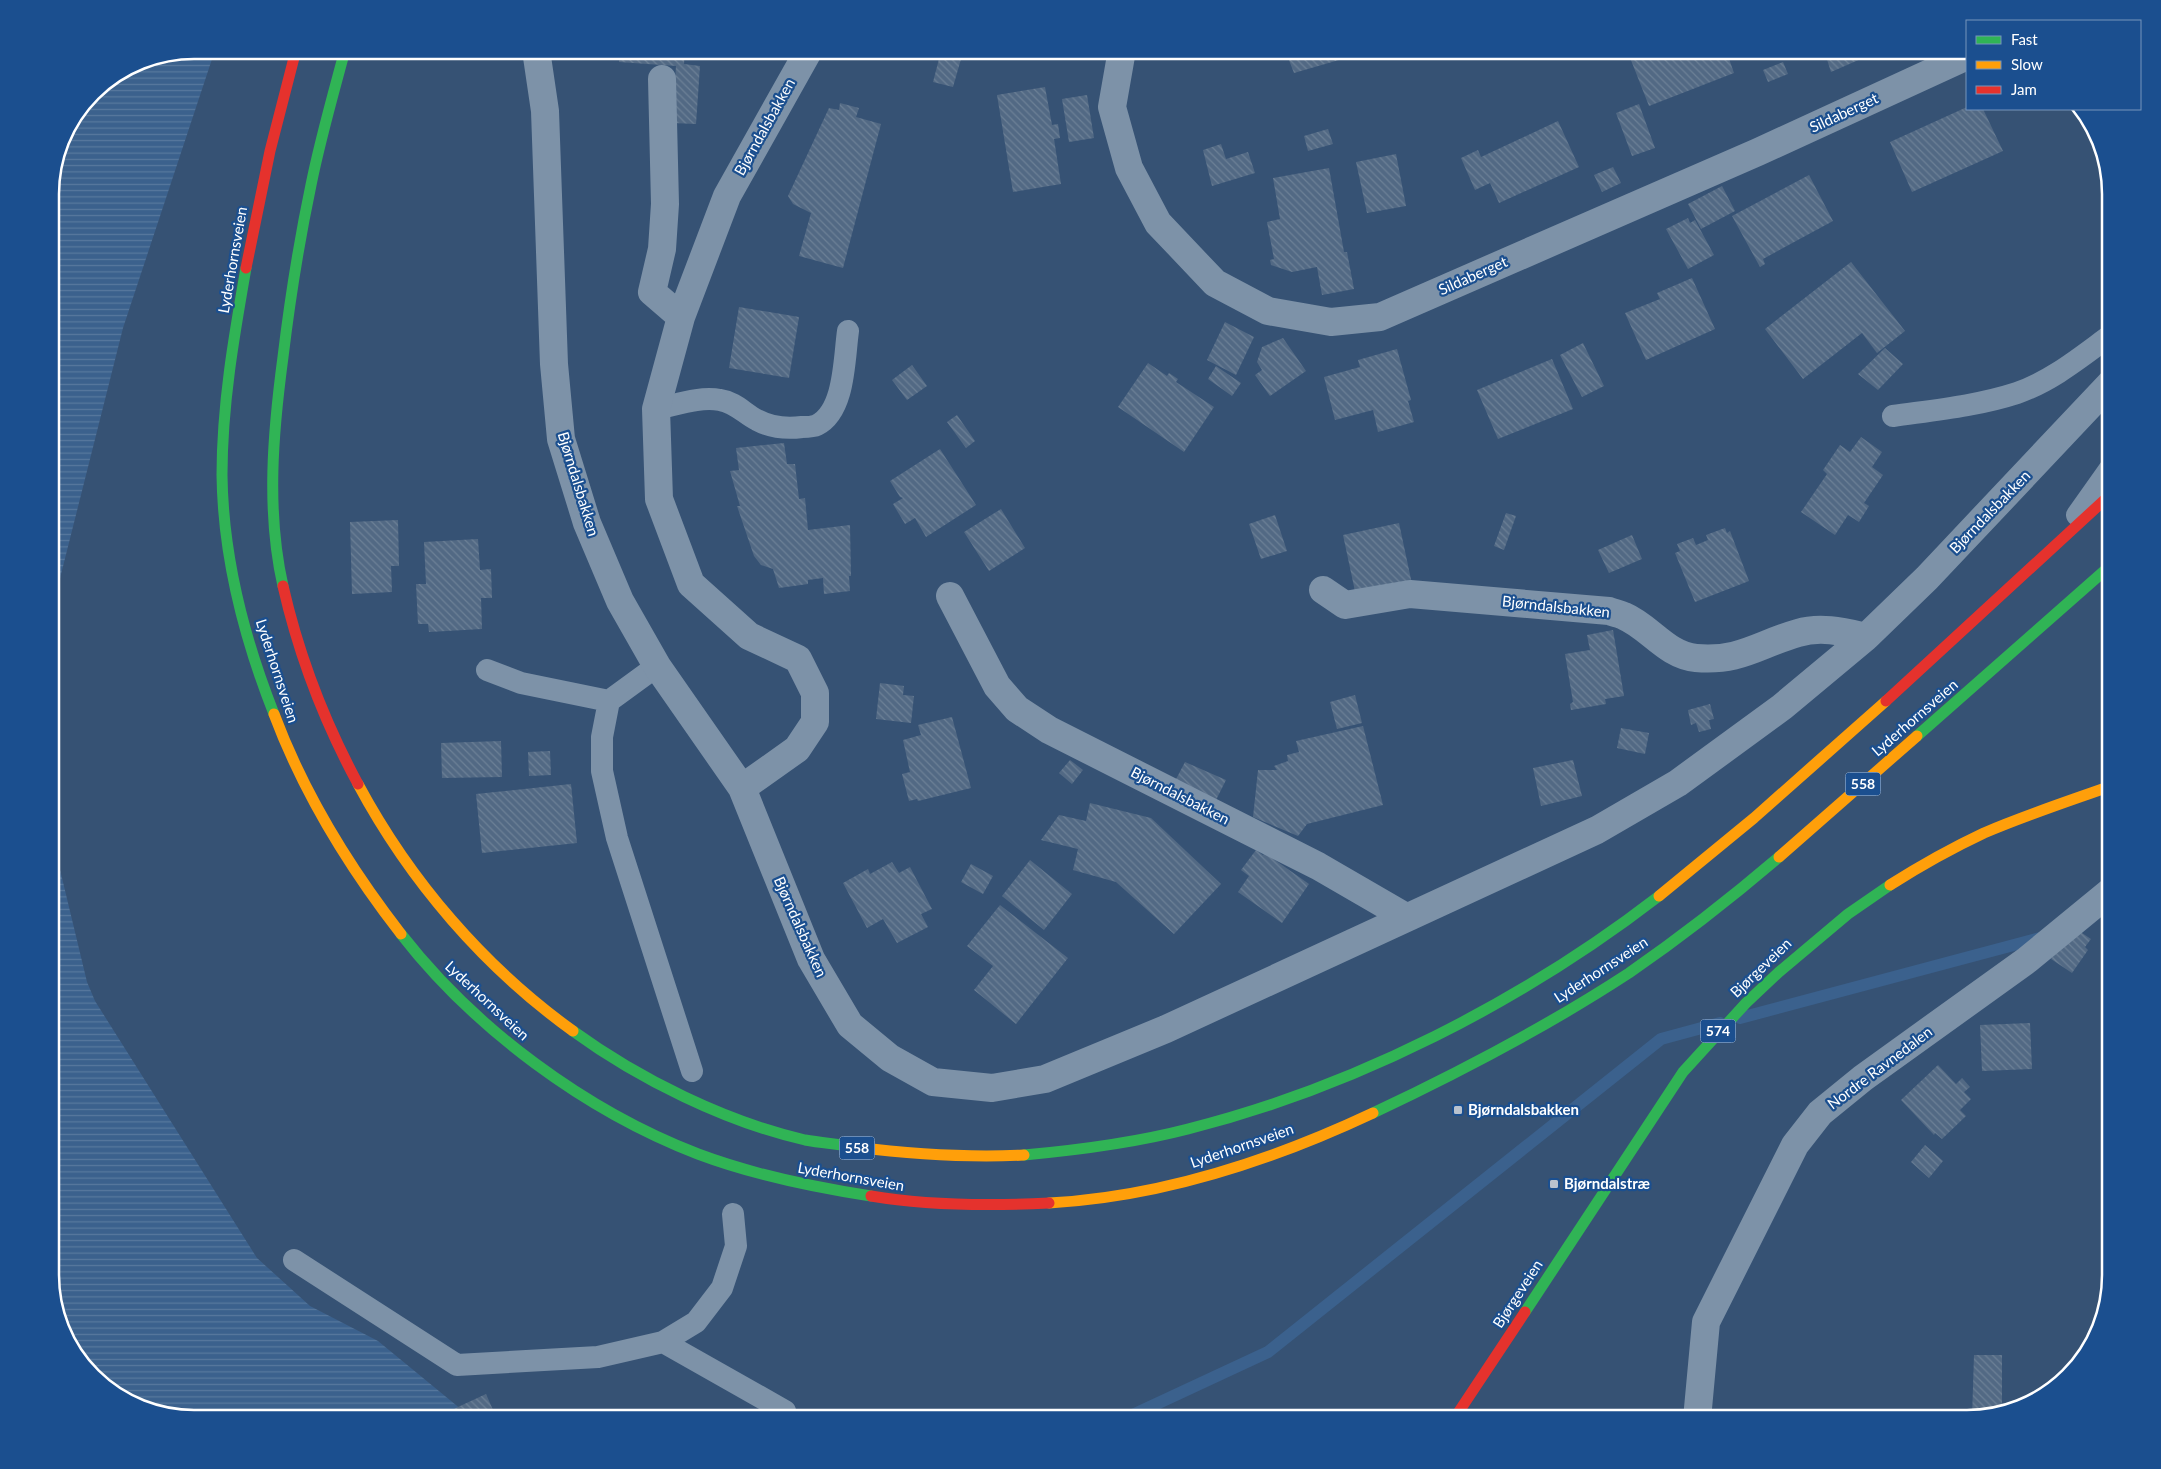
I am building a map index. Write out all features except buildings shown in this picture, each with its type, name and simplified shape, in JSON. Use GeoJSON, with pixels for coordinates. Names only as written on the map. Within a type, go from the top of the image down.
{"type":"FeatureCollection","features":[{"type":"Feature","properties":{"kind":"main road","name":"Lyderhornsveien"},"geometry":{"type":"LineString","coordinates":[[294,59],[260,191],[245,274],[222,438],[223,501],[232,570],[249,642],[272,711],[299,773],[330,833],[370,894],[406,943],[457,998],[534,1064],[602,1106],[659,1138],[730,1165],[803,1185],[880,1200],[963,1206],[1036,1205],[1099,1199],[1177,1184],[1236,1167],[1317,1137],[1404,1099],[1467,1066],[1560,1015],[1637,967],[1703,919],[1778,858],[2102,573]]}},
{"type":"Feature","properties":{"kind":"main road","name":"Lyderhornsveien"},"geometry":{"type":"LineString","coordinates":[[344,59],[306,204],[290,298],[280,374],[274,444],[273,490],[277,548],[289,616],[315,694],[343,756],[371,808],[411,871],[452,922],[507,979],[571,1032],[649,1079],[721,1112],[801,1138],[885,1152],[962,1158],[1045,1154],[1137,1141],[1214,1123],[1295,1096],[1457,1024],[1534,980],[1602,937],[1689,872],[1756,817],[1887,702],[2102,502]]}},
{"type":"Feature","properties":{"kind":"main road"},"geometry":{"type":"LineString","coordinates":[[2088,586],[2102,580]]}},
{"type":"Feature","properties":{"kind":"main road","name":"Bjørgeveien"},"geometry":{"type":"LineString","coordinates":[[1460,1410],[1684,1072],[1720,1029],[1764,984],[1813,940],[1861,904],[1908,873],[1967,841],[2102,789]]}},
{"type":"Feature","properties":{"kind":"street","name":"Bjørndalsbakken"},"geometry":{"type":"LineString","coordinates":[[537,59],[545,111],[554,364],[561,439],[591,531],[620,601],[657,666],[742,788],[811,958],[850,1025],[890,1058],[932,1082],[992,1088],[1045,1079],[1166,1029],[1598,830],[1678,783],[1782,707],[1866,637],[1933,572],[2102,393]]}},
{"type":"Feature","properties":{"kind":"street","name":"Bjørndalsbakken"},"geometry":{"type":"LineString","coordinates":[[742,788],[796,749],[815,722],[815,693],[798,659],[749,636],[691,584],[659,499],[656,409],[681,317],[727,196],[804,59]]}},
{"type":"Feature","properties":{"kind":"street","name":"Sildaberget"},"geometry":{"type":"LineString","coordinates":[[1120,59],[1112,107],[1129,168],[1158,223],[1215,283],[1268,311],[1331,322],[1380,317],[1758,152],[1960,59]]}},
{"type":"Feature","properties":{"kind":"street"},"geometry":{"type":"LineString","coordinates":[[662,79],[665,204],[662,249],[652,292],[681,317]]}},
{"type":"Feature","properties":{"kind":"street","name":"Bjørndalsbakken"},"geometry":{"type":"LineString","coordinates":[[1323,590],[1345,605],[1410,594],[1609,612],[1624,616],[1665,645],[1682,655],[1694,658],[1726,659],[1761,648],[1799,632],[1831,630],[1866,637]]}},
{"type":"Feature","properties":{"kind":"street","name":"Bjørndalsbakken"},"geometry":{"type":"LineString","coordinates":[[950,596],[997,686],[1017,709],[1049,730],[1318,866],[1406,917]]}},
{"type":"Feature","properties":{"kind":"street","name":"Nordre Ravnedalen"},"geometry":{"type":"LineString","coordinates":[[1698,1410],[1706,1322],[1796,1145],[1820,1113],[1863,1078],[2027,960],[2102,898]]}},
{"type":"Feature","properties":{"kind":"lane"},"geometry":{"type":"LineString","coordinates":[[656,409],[699,400],[721,400],[737,406],[757,420],[775,426],[797,428],[816,425],[829,416],[836,404],[842,378],[848,331]]}},
{"type":"Feature","properties":{"kind":"lane"},"geometry":{"type":"LineString","coordinates":[[1893,416],[1975,404],[2017,393],[2063,370],[2102,342]]}},
{"type":"Feature","properties":{"kind":"lane"},"geometry":{"type":"LineString","coordinates":[[2059,541],[2102,480]]}},
{"type":"Feature","properties":{"kind":"lane"},"geometry":{"type":"LineString","coordinates":[[657,666],[609,701],[602,737],[602,771],[617,838],[692,1071]]}},
{"type":"Feature","properties":{"kind":"lane"},"geometry":{"type":"LineString","coordinates":[[487,670],[521,683],[609,701]]}},
{"type":"Feature","properties":{"kind":"lane"},"geometry":{"type":"LineString","coordinates":[[294,1260],[457,1365],[598,1357],[662,1342],[696,1322],[722,1288],[736,1246],[733,1214]]}},
{"type":"Feature","properties":{"kind":"lane"},"geometry":{"type":"LineString","coordinates":[[662,1342],[783,1410]]}},
{"type":"Feature","properties":{"kind":"water"},"geometry":{"type":"Polygon","coordinates":[[[212,59],[123,328],[59,582],[59,185],[63,159],[77,126],[92,105],[105,92],[126,77],[142,69],[168,61],[212,59]]]}},
{"type":"Feature","properties":{"kind":"water"},"geometry":{"type":"Polygon","coordinates":[[[59,865],[87,982],[95,1001],[257,1258],[310,1306],[378,1341],[462,1410],[176,1409],[142,1400],[119,1387],[98,1371],[77,1343],[66,1319],[59,1284],[59,865]]]}},
{"type":"Feature","properties":{"kind":"waterway"},"geometry":{"type":"LineString","coordinates":[[1740,1018],[2044,937]]}},
{"type":"Feature","properties":{"kind":"waterway"},"geometry":{"type":"LineString","coordinates":[[1143,1410],[1268,1352],[1661,1039],[1720,1023]]}},
{"type":"Feature","properties":{"kind":"traffic: fast"},"geometry":{"type":"LineString","coordinates":[[283,586],[274,529],[273,500],[274,443],[279,385],[292,292],[307,206],[343,59]]}},
{"type":"Feature","properties":{"kind":"traffic: fast"},"geometry":{"type":"LineString","coordinates":[[246,268],[226,397],[222,475],[223,506],[226,536],[237,597],[253,656],[274,714]]}},
{"type":"Feature","properties":{"kind":"traffic: fast"},"geometry":{"type":"LineString","coordinates":[[1917,736],[2102,573]]}},
{"type":"Feature","properties":{"kind":"traffic: fast"},"geometry":{"type":"LineString","coordinates":[[1373,1113],[1503,1048],[1598,993],[1687,931],[1779,857]]}},
{"type":"Feature","properties":{"kind":"traffic: fast"},"geometry":{"type":"LineString","coordinates":[[1525,1312],[1683,1072],[1746,1003],[1779,972],[1848,914],[1890,885]]}},
{"type":"Feature","properties":{"kind":"traffic: fast"},"geometry":{"type":"LineString","coordinates":[[1024,1155],[1106,1145],[1188,1129],[1251,1111],[1313,1090],[1375,1065],[1494,1005],[1552,971],[1659,896]]}},
{"type":"Feature","properties":{"kind":"traffic: fast"},"geometry":{"type":"LineString","coordinates":[[401,934],[430,969],[498,1034],[535,1064],[574,1091],[615,1115],[656,1136],[698,1154],[740,1168],[783,1180],[871,1196]]}},
{"type":"Feature","properties":{"kind":"traffic: fast"},"geometry":{"type":"LineString","coordinates":[[573,1031],[626,1066],[684,1097],[714,1110],[775,1132],[805,1140],[855,1147]]}},
{"type":"Feature","properties":{"kind":"traffic: slow"},"geometry":{"type":"LineString","coordinates":[[1659,896],[1754,818],[1886,701]]}},
{"type":"Feature","properties":{"kind":"traffic: slow"},"geometry":{"type":"LineString","coordinates":[[274,714],[299,773],[329,829],[363,883],[401,934]]}},
{"type":"Feature","properties":{"kind":"traffic: slow"},"geometry":{"type":"LineString","coordinates":[[1779,857],[1917,736]]}},
{"type":"Feature","properties":{"kind":"traffic: slow"},"geometry":{"type":"LineString","coordinates":[[358,784],[401,855],[452,920],[509,979],[573,1031]]}},
{"type":"Feature","properties":{"kind":"traffic: slow"},"geometry":{"type":"LineString","coordinates":[[1890,885],[1936,857],[1984,833],[2102,789]]}},
{"type":"Feature","properties":{"kind":"traffic: slow"},"geometry":{"type":"LineString","coordinates":[[1049,1203],[1132,1193],[1215,1173],[1256,1161],[1296,1146],[1373,1113]]}},
{"type":"Feature","properties":{"kind":"traffic: slow"},"geometry":{"type":"LineString","coordinates":[[855,1147],[939,1155],[1024,1155]]}},
{"type":"Feature","properties":{"kind":"traffic: jam"},"geometry":{"type":"LineString","coordinates":[[246,268],[270,151],[294,59]]}},
{"type":"Feature","properties":{"kind":"traffic: jam"},"geometry":{"type":"LineString","coordinates":[[1886,701],[2102,502]]}},
{"type":"Feature","properties":{"kind":"traffic: jam"},"geometry":{"type":"LineString","coordinates":[[283,586],[289,612],[314,688],[334,736],[358,784]]}},
{"type":"Feature","properties":{"kind":"traffic: jam"},"geometry":{"type":"LineString","coordinates":[[871,1196],[915,1202],[960,1204],[1049,1203]]}},
{"type":"Feature","properties":{"kind":"traffic: jam"},"geometry":{"type":"LineString","coordinates":[[1460,1410],[1525,1312]]}},
{"type":"Feature","properties":{"kind":"place","name":"Bjørndalsbakken"},"geometry":{"type":"Point","coordinates":[1458,1110]}},
{"type":"Feature","properties":{"kind":"place","name":"Bjørndalstræ"},"geometry":{"type":"Point","coordinates":[1554,1184]}}]}
